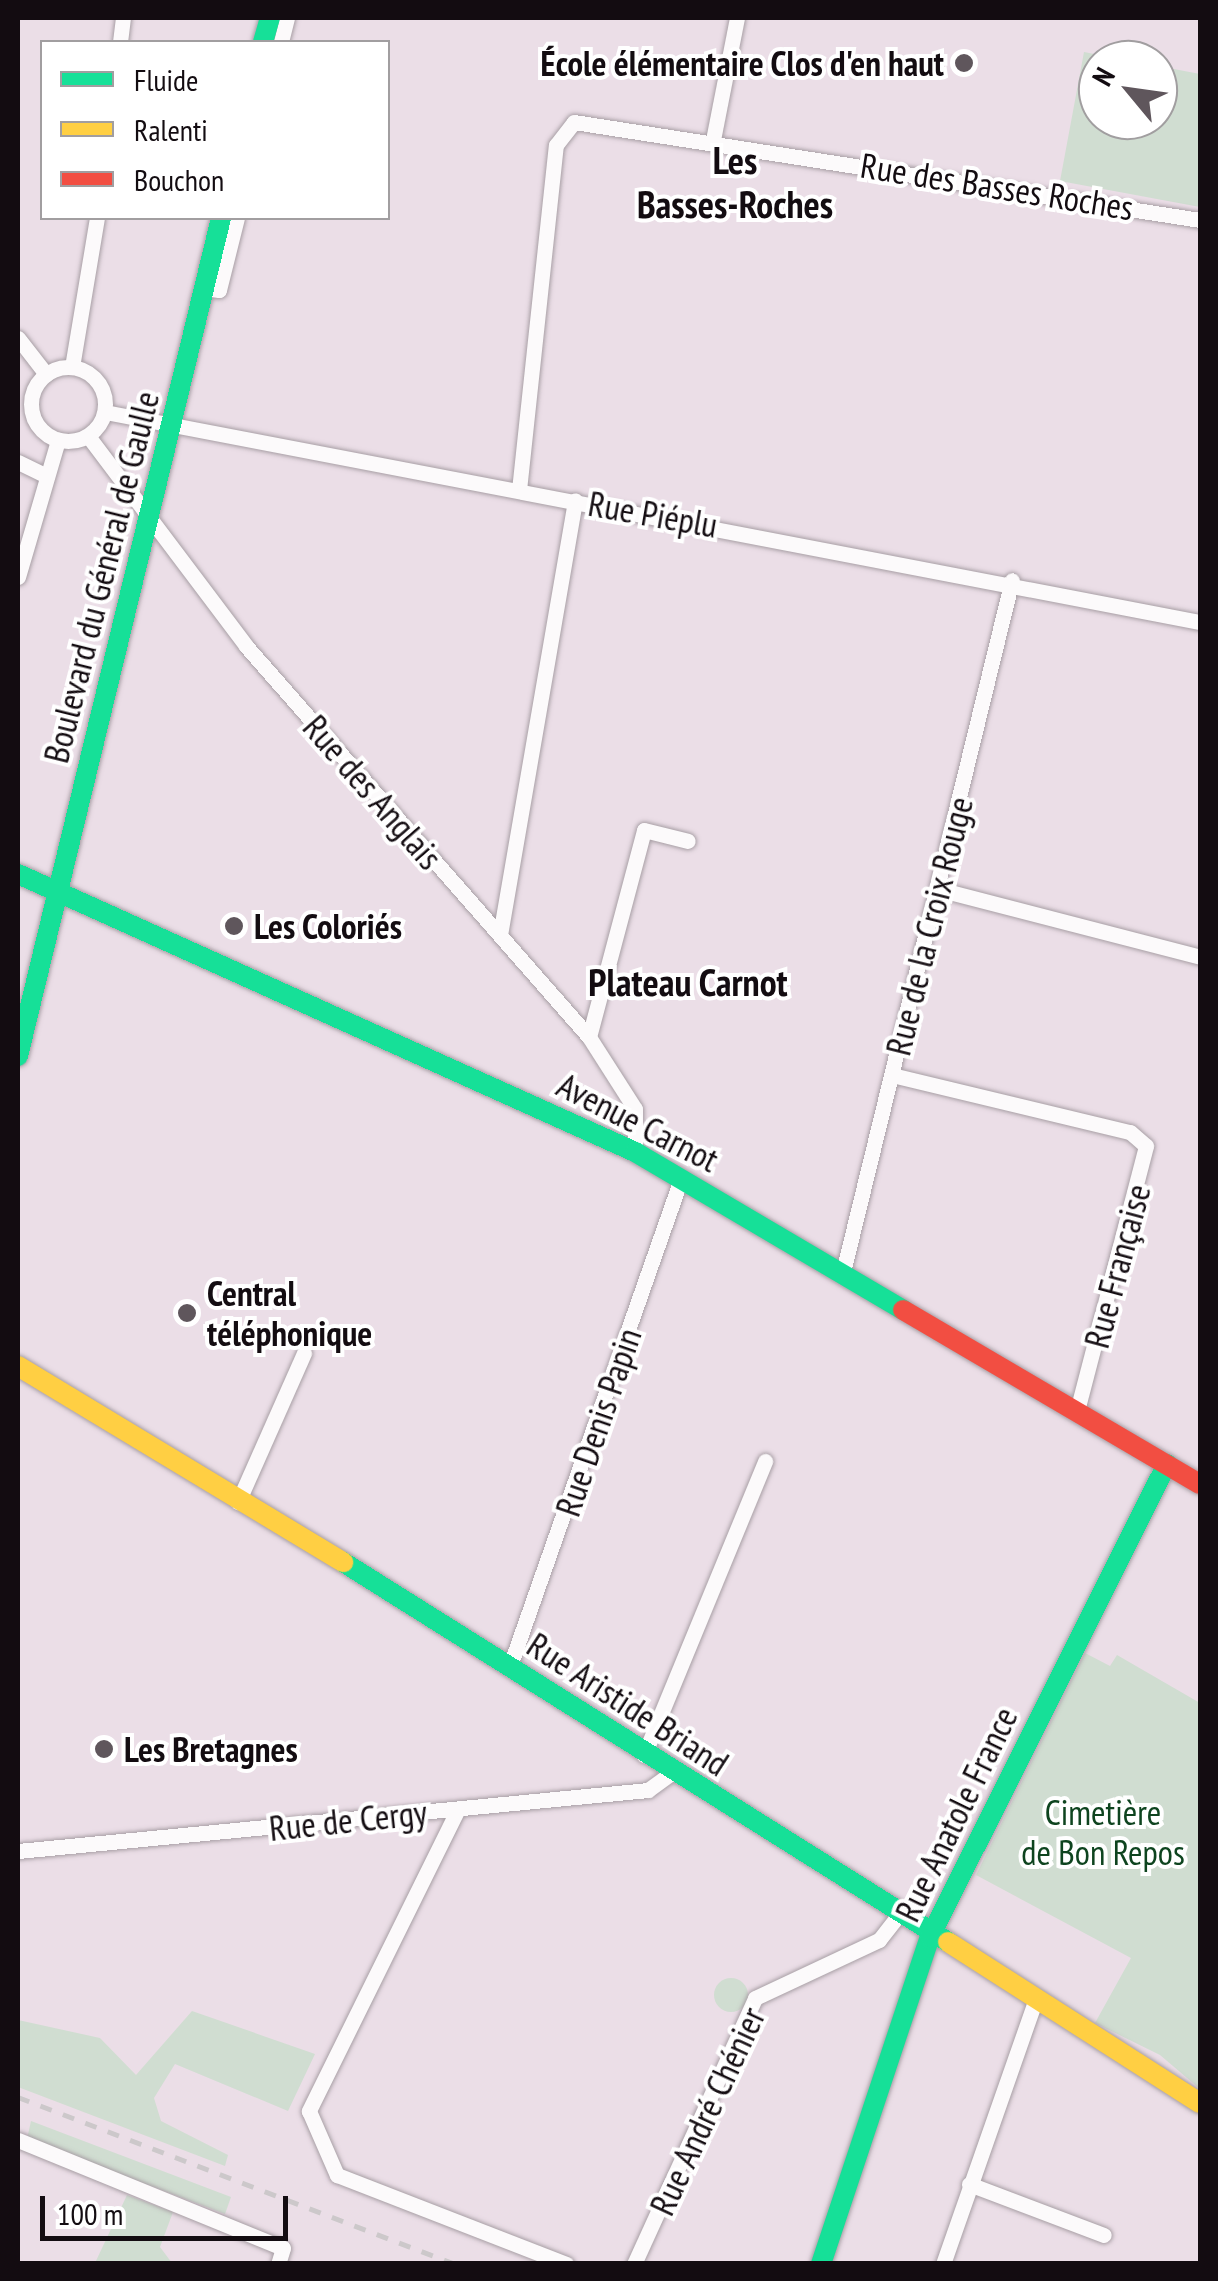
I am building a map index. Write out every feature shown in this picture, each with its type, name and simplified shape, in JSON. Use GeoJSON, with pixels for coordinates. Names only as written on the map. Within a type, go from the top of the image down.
{"type":"FeatureCollection","features":[{"type":"Feature","properties":{"kind":"street"},"geometry":{"type":"LineString","coordinates":[[713,140],[737,18]]}},
{"type":"Feature","properties":{"kind":"street","name":"Rue des Basses Roches"},"geometry":{"type":"LineString","coordinates":[[518,490],[561,131],[586,120],[1200,220]]}},
{"type":"Feature","properties":{"kind":"street"},"geometry":{"type":"LineString","coordinates":[[72,367],[97,220]]}},
{"type":"Feature","properties":{"kind":"street","name":"Boulevard du Général de Gaulle"},"geometry":{"type":"LineString","coordinates":[[18,1056],[152,519],[221,220]]}},
{"type":"Feature","properties":{"kind":"street","name":"Boulevard du Général de Gaulle"},"geometry":{"type":"LineString","coordinates":[[204,288],[220,290],[238,220]]}},
{"type":"Feature","properties":{"kind":"street"},"geometry":{"type":"LineString","coordinates":[[18,338],[46,374]]}},
{"type":"Feature","properties":{"kind":"street"},"geometry":{"type":"LineString","coordinates":[[72,367],[98,382],[105,412],[88,436],[58,440],[33,417],[32,394],[46,374],[72,367]]}},
{"type":"Feature","properties":{"kind":"street","name":"Rue Piéplu"},"geometry":{"type":"LineString","coordinates":[[105,412],[1012,580],[1200,622]]}},
{"type":"Feature","properties":{"kind":"street","name":"Rue des Anglais"},"geometry":{"type":"LineString","coordinates":[[88,436],[246,646],[590,1037],[634,1109],[635,1152]]}},
{"type":"Feature","properties":{"kind":"street"},"geometry":{"type":"LineString","coordinates":[[18,576],[58,440]]}},
{"type":"Feature","properties":{"kind":"street"},"geometry":{"type":"LineString","coordinates":[[18,462],[47,476]]}},
{"type":"Feature","properties":{"kind":"street"},"geometry":{"type":"LineString","coordinates":[[500,935],[575,500]]}},
{"type":"Feature","properties":{"kind":"street","name":"Rue de la Croix Rouge"},"geometry":{"type":"LineString","coordinates":[[843,1272],[1012,580]]}},
{"type":"Feature","properties":{"kind":"street"},"geometry":{"type":"LineString","coordinates":[[590,1037],[644,830],[688,841]]}},
{"type":"Feature","properties":{"kind":"street","name":"Avenue Carnot"},"geometry":{"type":"LineString","coordinates":[[18,874],[635,1152],[1200,1484]]}},
{"type":"Feature","properties":{"kind":"street"},"geometry":{"type":"LineString","coordinates":[[938,889],[1200,957]]}},
{"type":"Feature","properties":{"kind":"street","name":"Rue Française"},"geometry":{"type":"LineString","coordinates":[[892,1075],[1130,1132],[1146,1146],[1077,1411]]}},
{"type":"Feature","properties":{"kind":"street","name":"Rue Denis Papin"},"geometry":{"type":"LineString","coordinates":[[511,1664],[681,1179]]}},
{"type":"Feature","properties":{"kind":"street"},"geometry":{"type":"LineString","coordinates":[[238,1502],[304,1353]]}},
{"type":"Feature","properties":{"kind":"street","name":"Rue Aristide Briand"},"geometry":{"type":"LineString","coordinates":[[18,1366],[511,1664],[644,1756],[1200,2103]]}},
{"type":"Feature","properties":{"kind":"street"},"geometry":{"type":"LineString","coordinates":[[644,1756],[765,1461]]}},
{"type":"Feature","properties":{"kind":"street","name":"Rue Anatole France"},"geometry":{"type":"LineString","coordinates":[[821,2264],[930,1936],[1166,1464]]}},
{"type":"Feature","properties":{"kind":"street","name":"Rue de Cergy"},"geometry":{"type":"LineString","coordinates":[[18,1852],[648,1790],[672,1772]]}},
{"type":"Feature","properties":{"kind":"street"},"geometry":{"type":"LineString","coordinates":[[458,1808],[310,2111],[338,2175],[566,2264]]}},
{"type":"Feature","properties":{"kind":"street","name":"Rue André Chénier"},"geometry":{"type":"LineString","coordinates":[[634,2264],[755,1998],[879,1940],[898,1916]]}},
{"type":"Feature","properties":{"kind":"street"},"geometry":{"type":"LineString","coordinates":[[944,2264],[1035,2002]]}},
{"type":"Feature","properties":{"kind":"street"},"geometry":{"type":"LineString","coordinates":[[18,2140],[280,2256]]}},
{"type":"Feature","properties":{"kind":"street"},"geometry":{"type":"LineString","coordinates":[[969,2184],[1104,2235]]}},
{"type":"Feature","properties":{"kind":"green space"},"geometry":{"type":"Polygon","coordinates":[[[1178,70],[1200,74],[1200,207],[1060,181],[1078,84],[1078,140],[1178,140],[1178,70]]]}},
{"type":"Feature","properties":{"kind":"green space","name":"Cimetière de Bon Repos"},"geometry":{"type":"Polygon","coordinates":[[[1085,1653],[1110,1666],[1117,1655],[1200,1703],[1200,2089],[1160,2055],[1095,2023],[1131,1958],[976,1875],[1085,1653]]]}},
{"type":"Feature","properties":{"kind":"green space"},"geometry":{"type":"Polygon","coordinates":[[[731,1978],[743,1983],[748,1995],[743,2007],[731,2012],[719,2007],[714,1995],[719,1983],[731,1978]]]}},
{"type":"Feature","properties":{"kind":"green space"},"geometry":{"type":"Polygon","coordinates":[[[192,2011],[315,2054],[288,2111],[175,2064],[154,2098],[161,2121],[228,2155],[225,2166],[18,2087],[18,2020],[100,2038],[136,2075],[192,2011]]]}},
{"type":"Feature","properties":{"kind":"green space"},"geometry":{"type":"Polygon","coordinates":[[[31,2121],[231,2197],[225,2214],[27,2139],[31,2121]]]}},
{"type":"Feature","properties":{"kind":"green space"},"geometry":{"type":"Polygon","coordinates":[[[127,2195],[173,2212],[160,2247],[172,2263],[95,2263],[127,2195]]]}},
{"type":"Feature","properties":{"kind":"railway"},"geometry":{"type":"LineString","coordinates":[[18,2097],[456,2264]]}},
{"type":"Feature","properties":{"kind":"traffic: fast"},"geometry":{"type":"LineString","coordinates":[[264,40],[270,18]]}},
{"type":"Feature","properties":{"kind":"traffic: fast"},"geometry":{"type":"LineString","coordinates":[[18,1056],[221,220]]}},
{"type":"Feature","properties":{"kind":"traffic: fast"},"geometry":{"type":"LineString","coordinates":[[18,874],[635,1152],[903,1310]]}},
{"type":"Feature","properties":{"kind":"traffic: fast"},"geometry":{"type":"LineString","coordinates":[[821,2264],[930,1937],[1167,1464]]}},
{"type":"Feature","properties":{"kind":"traffic: fast"},"geometry":{"type":"LineString","coordinates":[[343,1562],[948,1942]]}},
{"type":"Feature","properties":{"kind":"traffic: slow"},"geometry":{"type":"LineString","coordinates":[[18,1366],[343,1562]]}},
{"type":"Feature","properties":{"kind":"traffic: slow"},"geometry":{"type":"LineString","coordinates":[[948,1942],[1200,2103]]}},
{"type":"Feature","properties":{"kind":"traffic: jam"},"geometry":{"type":"LineString","coordinates":[[903,1310],[1200,1484]]}},
{"type":"Feature","properties":{"kind":"place","name":"École élémentaire Clos d'en haut"},"geometry":{"type":"Point","coordinates":[964,63]}},
{"type":"Feature","properties":{"kind":"place","name":"Les Coloriés"},"geometry":{"type":"Point","coordinates":[234,926]}},
{"type":"Feature","properties":{"kind":"place","name":"Central téléphonique"},"geometry":{"type":"Point","coordinates":[187,1313]}},
{"type":"Feature","properties":{"kind":"place","name":"Les Bretagnes"},"geometry":{"type":"Point","coordinates":[104,1749]}},
{"type":"Feature","properties":{"kind":"district","name":"Les Basses-Roches"},"geometry":{"type":"Point","coordinates":[735,182]}},
{"type":"Feature","properties":{"kind":"district","name":"Plateau Carnot"},"geometry":{"type":"Point","coordinates":[688,982]}}]}
